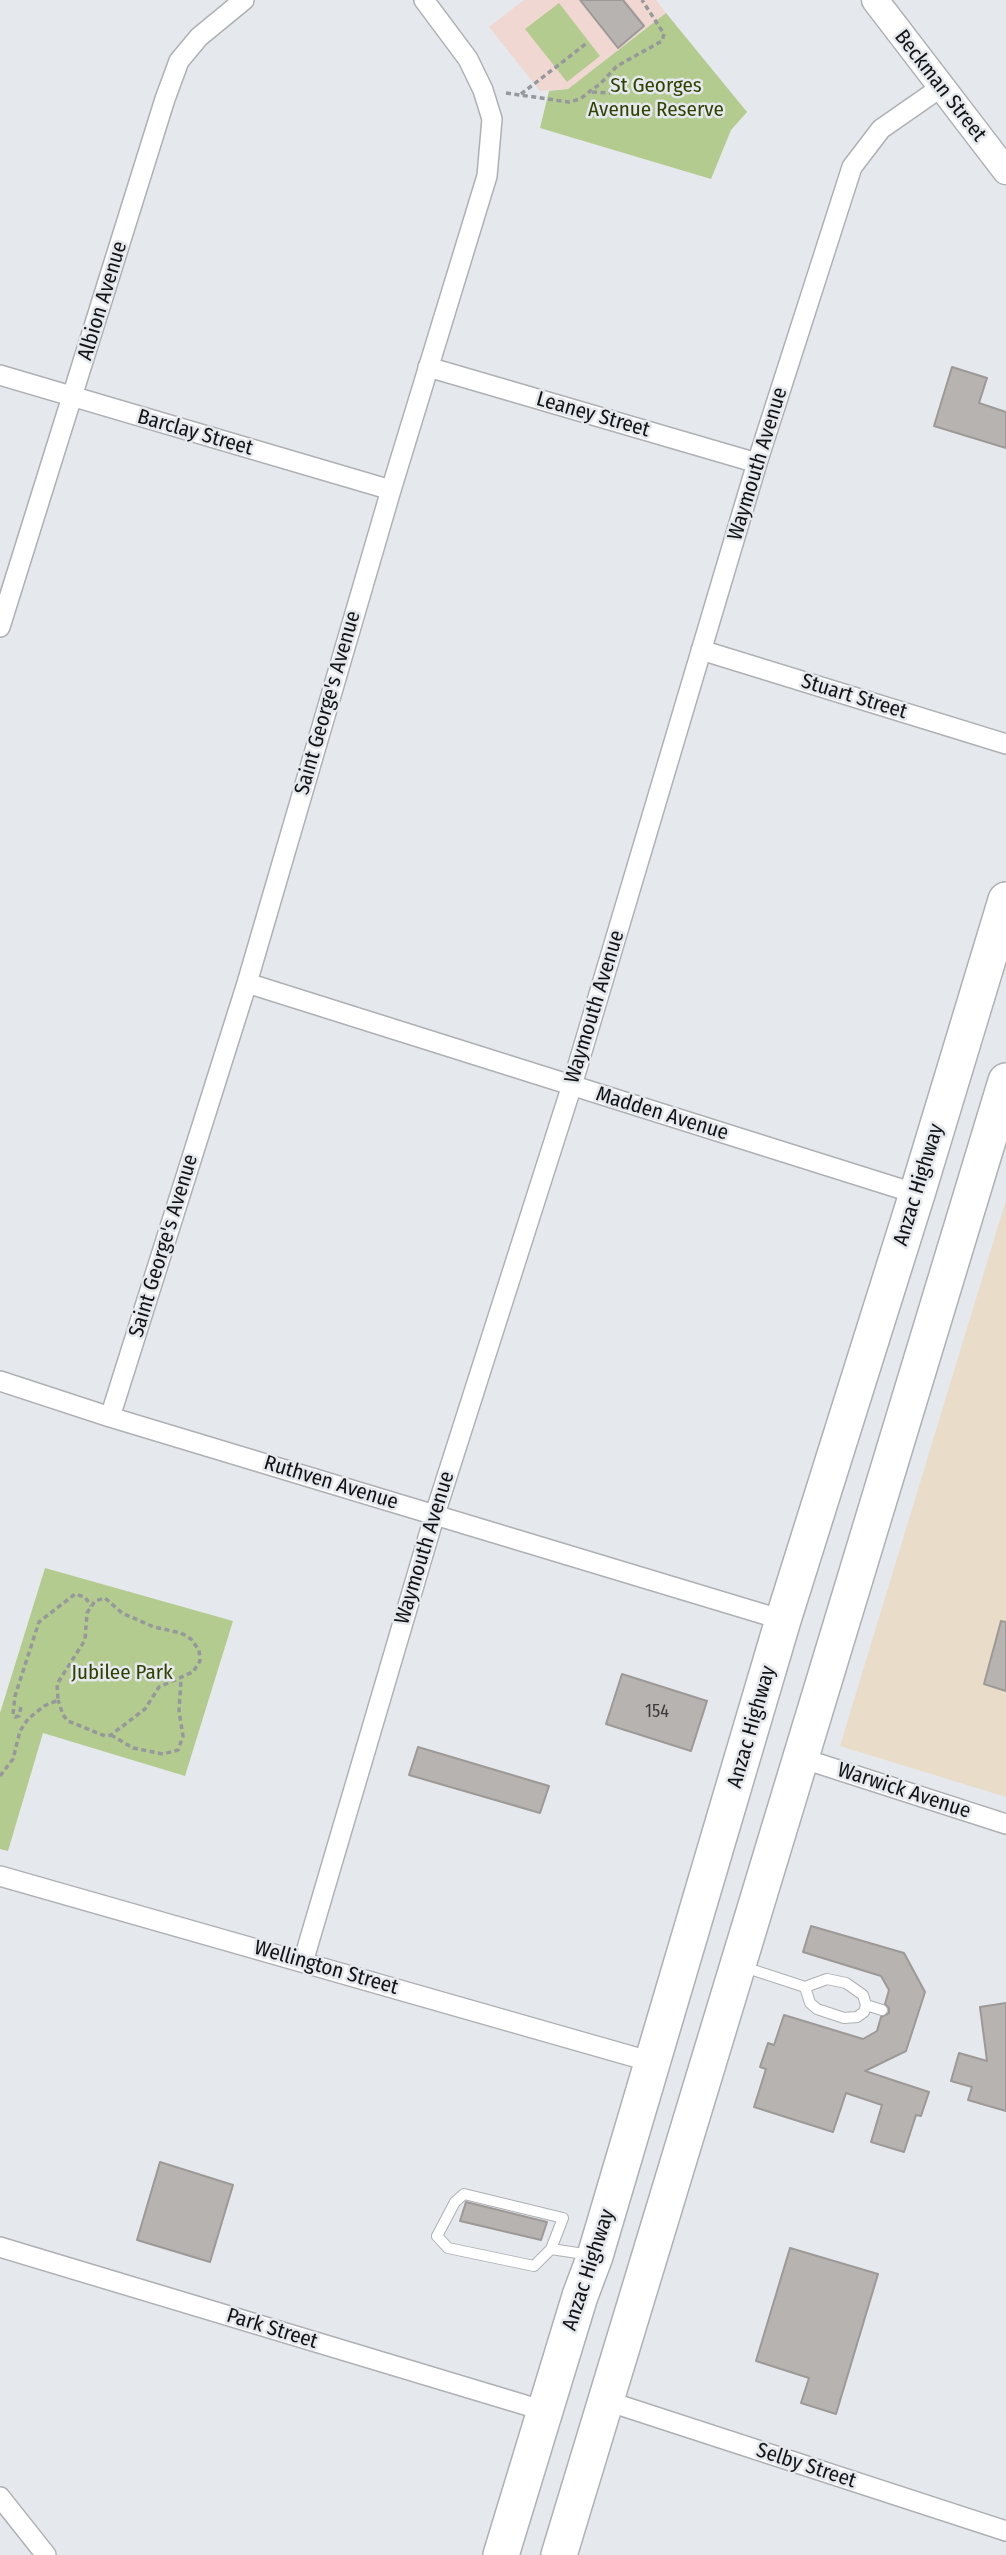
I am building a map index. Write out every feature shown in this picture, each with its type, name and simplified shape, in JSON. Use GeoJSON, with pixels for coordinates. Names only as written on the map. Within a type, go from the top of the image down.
{"type":"FeatureCollection","features":[{"type":"Feature","properties":{"kind":"highway","name":"Anzac Highway"},"geometry":{"type":"LineString","coordinates":[[501,2555],[595,2256],[783,1620],[1004,915]]}},
{"type":"Feature","properties":{"kind":"highway"},"geometry":{"type":"LineString","coordinates":[[559,2555],[1006,1080]]}},
{"type":"Feature","properties":{"kind":"highway"},"geometry":{"type":"LineString","coordinates":[[917,1194],[936,1184],[960,1152],[971,1145],[987,1143]]}},
{"type":"Feature","properties":{"kind":"highway"},"geometry":{"type":"LineString","coordinates":[[710,1874],[761,1886]]}},
{"type":"Feature","properties":{"kind":"highway"},"geometry":{"type":"LineString","coordinates":[[608,2209],[617,2224],[635,2228],[653,2220],[664,2207]]}},
{"type":"Feature","properties":{"kind":"highway"},"geometry":{"type":"LineString","coordinates":[[580,2297],[602,2282],[621,2259],[633,2260],[643,2275]]}},
{"type":"Feature","properties":{"kind":"street","name":"Albion Avenue"},"geometry":{"type":"LineString","coordinates":[[0,627],[179,61],[199,37],[244,0]]}},
{"type":"Feature","properties":{"kind":"street","name":"Saint George's Avenue"},"geometry":{"type":"LineString","coordinates":[[110,1417],[247,983],[391,490],[487,176],[492,119],[483,90],[468,59],[424,0]]}},
{"type":"Feature","properties":{"kind":"street","name":"Beckman Street"},"geometry":{"type":"LineString","coordinates":[[874,0],[1006,171]]}},
{"type":"Feature","properties":{"kind":"street","name":"Waymouth Avenue"},"geometry":{"type":"LineString","coordinates":[[303,1962],[435,1514],[572,1085],[757,463],[852,167],[881,129],[940,88]]}},
{"type":"Feature","properties":{"kind":"street","name":"Leaney Street"},"geometry":{"type":"LineString","coordinates":[[428,367],[757,463]]}},
{"type":"Feature","properties":{"kind":"street","name":"Barclay Street"},"geometry":{"type":"LineString","coordinates":[[0,375],[391,490]]}},
{"type":"Feature","properties":{"kind":"street","name":"Stuart Street"},"geometry":{"type":"LineString","coordinates":[[702,650],[1006,744]]}},
{"type":"Feature","properties":{"kind":"street","name":"Madden Avenue"},"geometry":{"type":"LineString","coordinates":[[247,983],[917,1194]]}},
{"type":"Feature","properties":{"kind":"street","name":"Ruthven Avenue"},"geometry":{"type":"LineString","coordinates":[[0,1381],[110,1417],[783,1620]]}},
{"type":"Feature","properties":{"kind":"street","name":"Warwick Avenue"},"geometry":{"type":"LineString","coordinates":[[801,1758],[1006,1824]]}},
{"type":"Feature","properties":{"kind":"street","name":"Wellington Street"},"geometry":{"type":"LineString","coordinates":[[0,1876],[652,2062]]}},
{"type":"Feature","properties":{"kind":"street","name":"Park Street"},"geometry":{"type":"LineString","coordinates":[[0,2247],[545,2411]]}},
{"type":"Feature","properties":{"kind":"street","name":"Selby Street"},"geometry":{"type":"LineString","coordinates":[[607,2401],[1006,2531]]}},
{"type":"Feature","properties":{"kind":"street"},"geometry":{"type":"LineString","coordinates":[[0,2497],[46,2555]]}},
{"type":"Feature","properties":{"kind":"lane"},"geometry":{"type":"LineString","coordinates":[[737,1965],[805,1987],[827,1979],[846,1983],[863,1995],[866,2005],[864,2012],[857,2017],[844,2018],[817,2009],[810,2003],[805,1987]]}},
{"type":"Feature","properties":{"kind":"lane"},"geometry":{"type":"LineString","coordinates":[[866,2005],[881,2010]]}},
{"type":"Feature","properties":{"kind":"lane"},"geometry":{"type":"LineString","coordinates":[[551,2249],[563,2218],[464,2194],[455,2202],[438,2236],[448,2248],[534,2266],[551,2249],[566,2249],[595,2256]]}},
{"type":"Feature","properties":{"kind":"path"},"geometry":{"type":"LineString","coordinates":[[483,90],[569,102],[580,99],[625,61],[662,41],[664,34],[642,0]]}},
{"type":"Feature","properties":{"kind":"path"},"geometry":{"type":"LineString","coordinates":[[519,95],[587,43]]}},
{"type":"Feature","properties":{"kind":"path"},"geometry":{"type":"LineString","coordinates":[[590,92],[610,93]]}},
{"type":"Feature","properties":{"kind":"path"},"geometry":{"type":"LineString","coordinates":[[21,1707],[19,1716],[15,1717],[15,1696],[39,1622],[75,1594],[85,1597],[91,1606]]}},
{"type":"Feature","properties":{"kind":"path"},"geometry":{"type":"LineString","coordinates":[[100,1598],[111,1602],[122,1613],[155,1627],[181,1633],[191,1639],[199,1650],[200,1661],[193,1672],[159,1687],[145,1709],[111,1735],[105,1736],[68,1721],[63,1715],[56,1692],[57,1684],[85,1640],[87,1613],[91,1606],[100,1598]]}},
{"type":"Feature","properties":{"kind":"path"},"geometry":{"type":"LineString","coordinates":[[111,1735],[132,1748],[163,1754],[178,1750],[183,1736],[179,1711],[181,1679]]}},
{"type":"Feature","properties":{"kind":"path"},"geometry":{"type":"LineString","coordinates":[[0,1776],[13,1759],[20,1731],[28,1719],[44,1706],[58,1700]]}},
{"type":"Feature","properties":{"kind":"shaded area"},"geometry":{"type":"Polygon","coordinates":[[[524,0],[656,0],[666,13],[568,89],[540,91],[489,27],[524,0]]]}},
{"type":"Feature","properties":{"kind":"shaded area"},"geometry":{"type":"Polygon","coordinates":[[[1006,1200],[1006,1797],[840,1746],[1006,1200]]]}},
{"type":"Feature","properties":{"kind":"green space"},"geometry":{"type":"Polygon","coordinates":[[[559,3],[600,56],[567,82],[525,29],[559,3]]]}},
{"type":"Feature","properties":{"kind":"green space","name":"St Georges Avenue Reserve"},"geometry":{"type":"Polygon","coordinates":[[[666,13],[747,112],[731,130],[711,179],[540,128],[549,91],[568,89],[666,13]]]}},
{"type":"Feature","properties":{"kind":"green space","name":"Jubilee Park"},"geometry":{"type":"Polygon","coordinates":[[[45,1568],[233,1621],[185,1776],[43,1733],[8,1851],[0,1849],[0,1713],[45,1568]]]}},
{"type":"Feature","properties":{"kind":"building"},"geometry":{"type":"Polygon","coordinates":[[[580,0],[623,0],[644,26],[618,48],[580,0]]]}},
{"type":"Feature","properties":{"kind":"building"},"geometry":{"type":"Polygon","coordinates":[[[952,367],[987,378],[979,403],[1006,412],[1006,448],[934,426],[952,367]]]}},
{"type":"Feature","properties":{"kind":"building"},"geometry":{"type":"Polygon","coordinates":[[[1001,1621],[1006,1622],[1006,1691],[984,1684],[1001,1621]]]}},
{"type":"Feature","properties":{"kind":"building"},"geometry":{"type":"Polygon","coordinates":[[[622,1674],[707,1701],[691,1751],[606,1724],[622,1674]]]}},
{"type":"Feature","properties":{"kind":"building"},"geometry":{"type":"Polygon","coordinates":[[[418,1747],[549,1786],[540,1813],[409,1775],[418,1747]]]}},
{"type":"Feature","properties":{"kind":"building"},"geometry":{"type":"Polygon","coordinates":[[[811,1926],[904,1953],[925,1992],[906,2051],[865,2071],[929,2092],[921,2116],[916,2115],[904,2152],[871,2142],[882,2105],[846,2093],[833,2132],[754,2107],[766,2069],[760,2067],[768,2043],[774,2045],[784,2015],[863,2039],[877,2031],[881,2017],[889,2013],[885,2004],[889,1990],[881,1976],[803,1952],[811,1926]]]}},
{"type":"Feature","properties":{"kind":"building"},"geometry":{"type":"Polygon","coordinates":[[[1006,2003],[1006,2111],[968,2100],[972,2087],[951,2081],[959,2053],[987,2061],[980,2007],[1006,2003]]]}},
{"type":"Feature","properties":{"kind":"building"},"geometry":{"type":"Polygon","coordinates":[[[160,2162],[233,2185],[210,2262],[137,2240],[160,2162]]]}},
{"type":"Feature","properties":{"kind":"building"},"geometry":{"type":"Polygon","coordinates":[[[466,2202],[547,2222],[541,2240],[460,2221],[466,2202]]]}},
{"type":"Feature","properties":{"kind":"building"},"geometry":{"type":"Polygon","coordinates":[[[790,2248],[878,2274],[836,2414],[801,2403],[809,2378],[756,2361],[790,2248]]]}}]}
